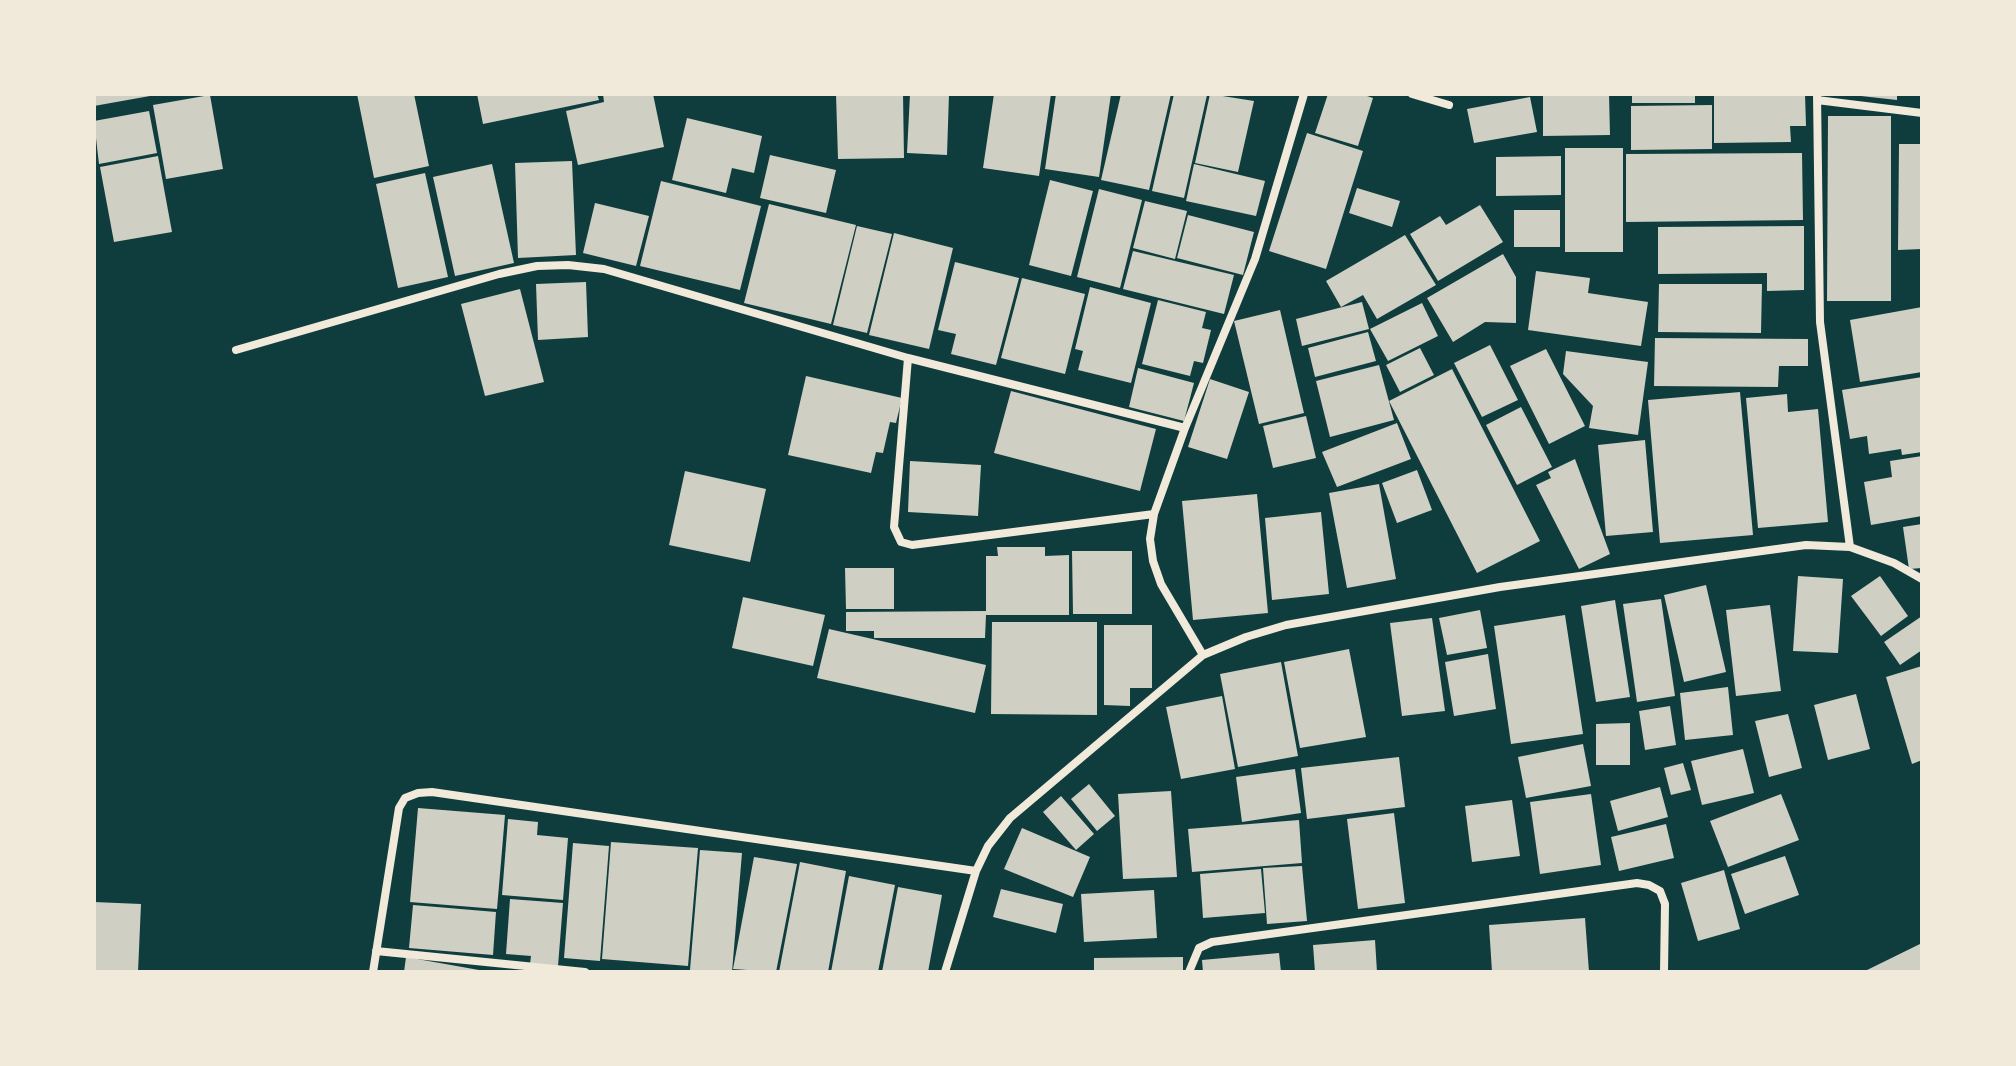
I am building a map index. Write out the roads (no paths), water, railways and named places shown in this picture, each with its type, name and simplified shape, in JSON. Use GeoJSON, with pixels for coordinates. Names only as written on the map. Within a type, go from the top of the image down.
{"type":"FeatureCollection","features":[{"type":"Feature","properties":{"kind":"street"},"geometry":{"type":"LineString","coordinates":[[1203,655],[1161,584],[1153,561],[1150,539],[1154,514],[1185,428],[1255,259],[1304,94]]}},
{"type":"Feature","properties":{"kind":"street"},"geometry":{"type":"LineString","coordinates":[[1412,94],[1449,105]]}},
{"type":"Feature","properties":{"kind":"street"},"geometry":{"type":"LineString","coordinates":[[1850,547],[1820,322],[1817,97],[1922,113]]}},
{"type":"Feature","properties":{"kind":"street"},"geometry":{"type":"LineString","coordinates":[[236,350],[499,274],[568,265],[604,269],[908,358],[1185,428]]}},
{"type":"Feature","properties":{"kind":"street"},"geometry":{"type":"LineString","coordinates":[[908,358],[894,527],[901,542],[912,545],[1154,514]]}},
{"type":"Feature","properties":{"kind":"street"},"geometry":{"type":"LineString","coordinates":[[945,972],[976,871],[988,846],[1010,818],[1203,655],[1286,625],[1500,587],[1806,545],[1850,547],[1894,563],[1922,579]]}},
{"type":"Feature","properties":{"kind":"street"},"geometry":{"type":"LineString","coordinates":[[373,972],[399,808],[405,798],[418,793],[432,792],[976,871]]}},
{"type":"Feature","properties":{"kind":"street"},"geometry":{"type":"LineString","coordinates":[[1189,972],[1199,948],[1212,942],[1637,883],[1660,891],[1665,904],[1664,972]]}},
{"type":"Feature","properties":{"kind":"street"},"geometry":{"type":"LineString","coordinates":[[376,951],[585,972]]}}]}
